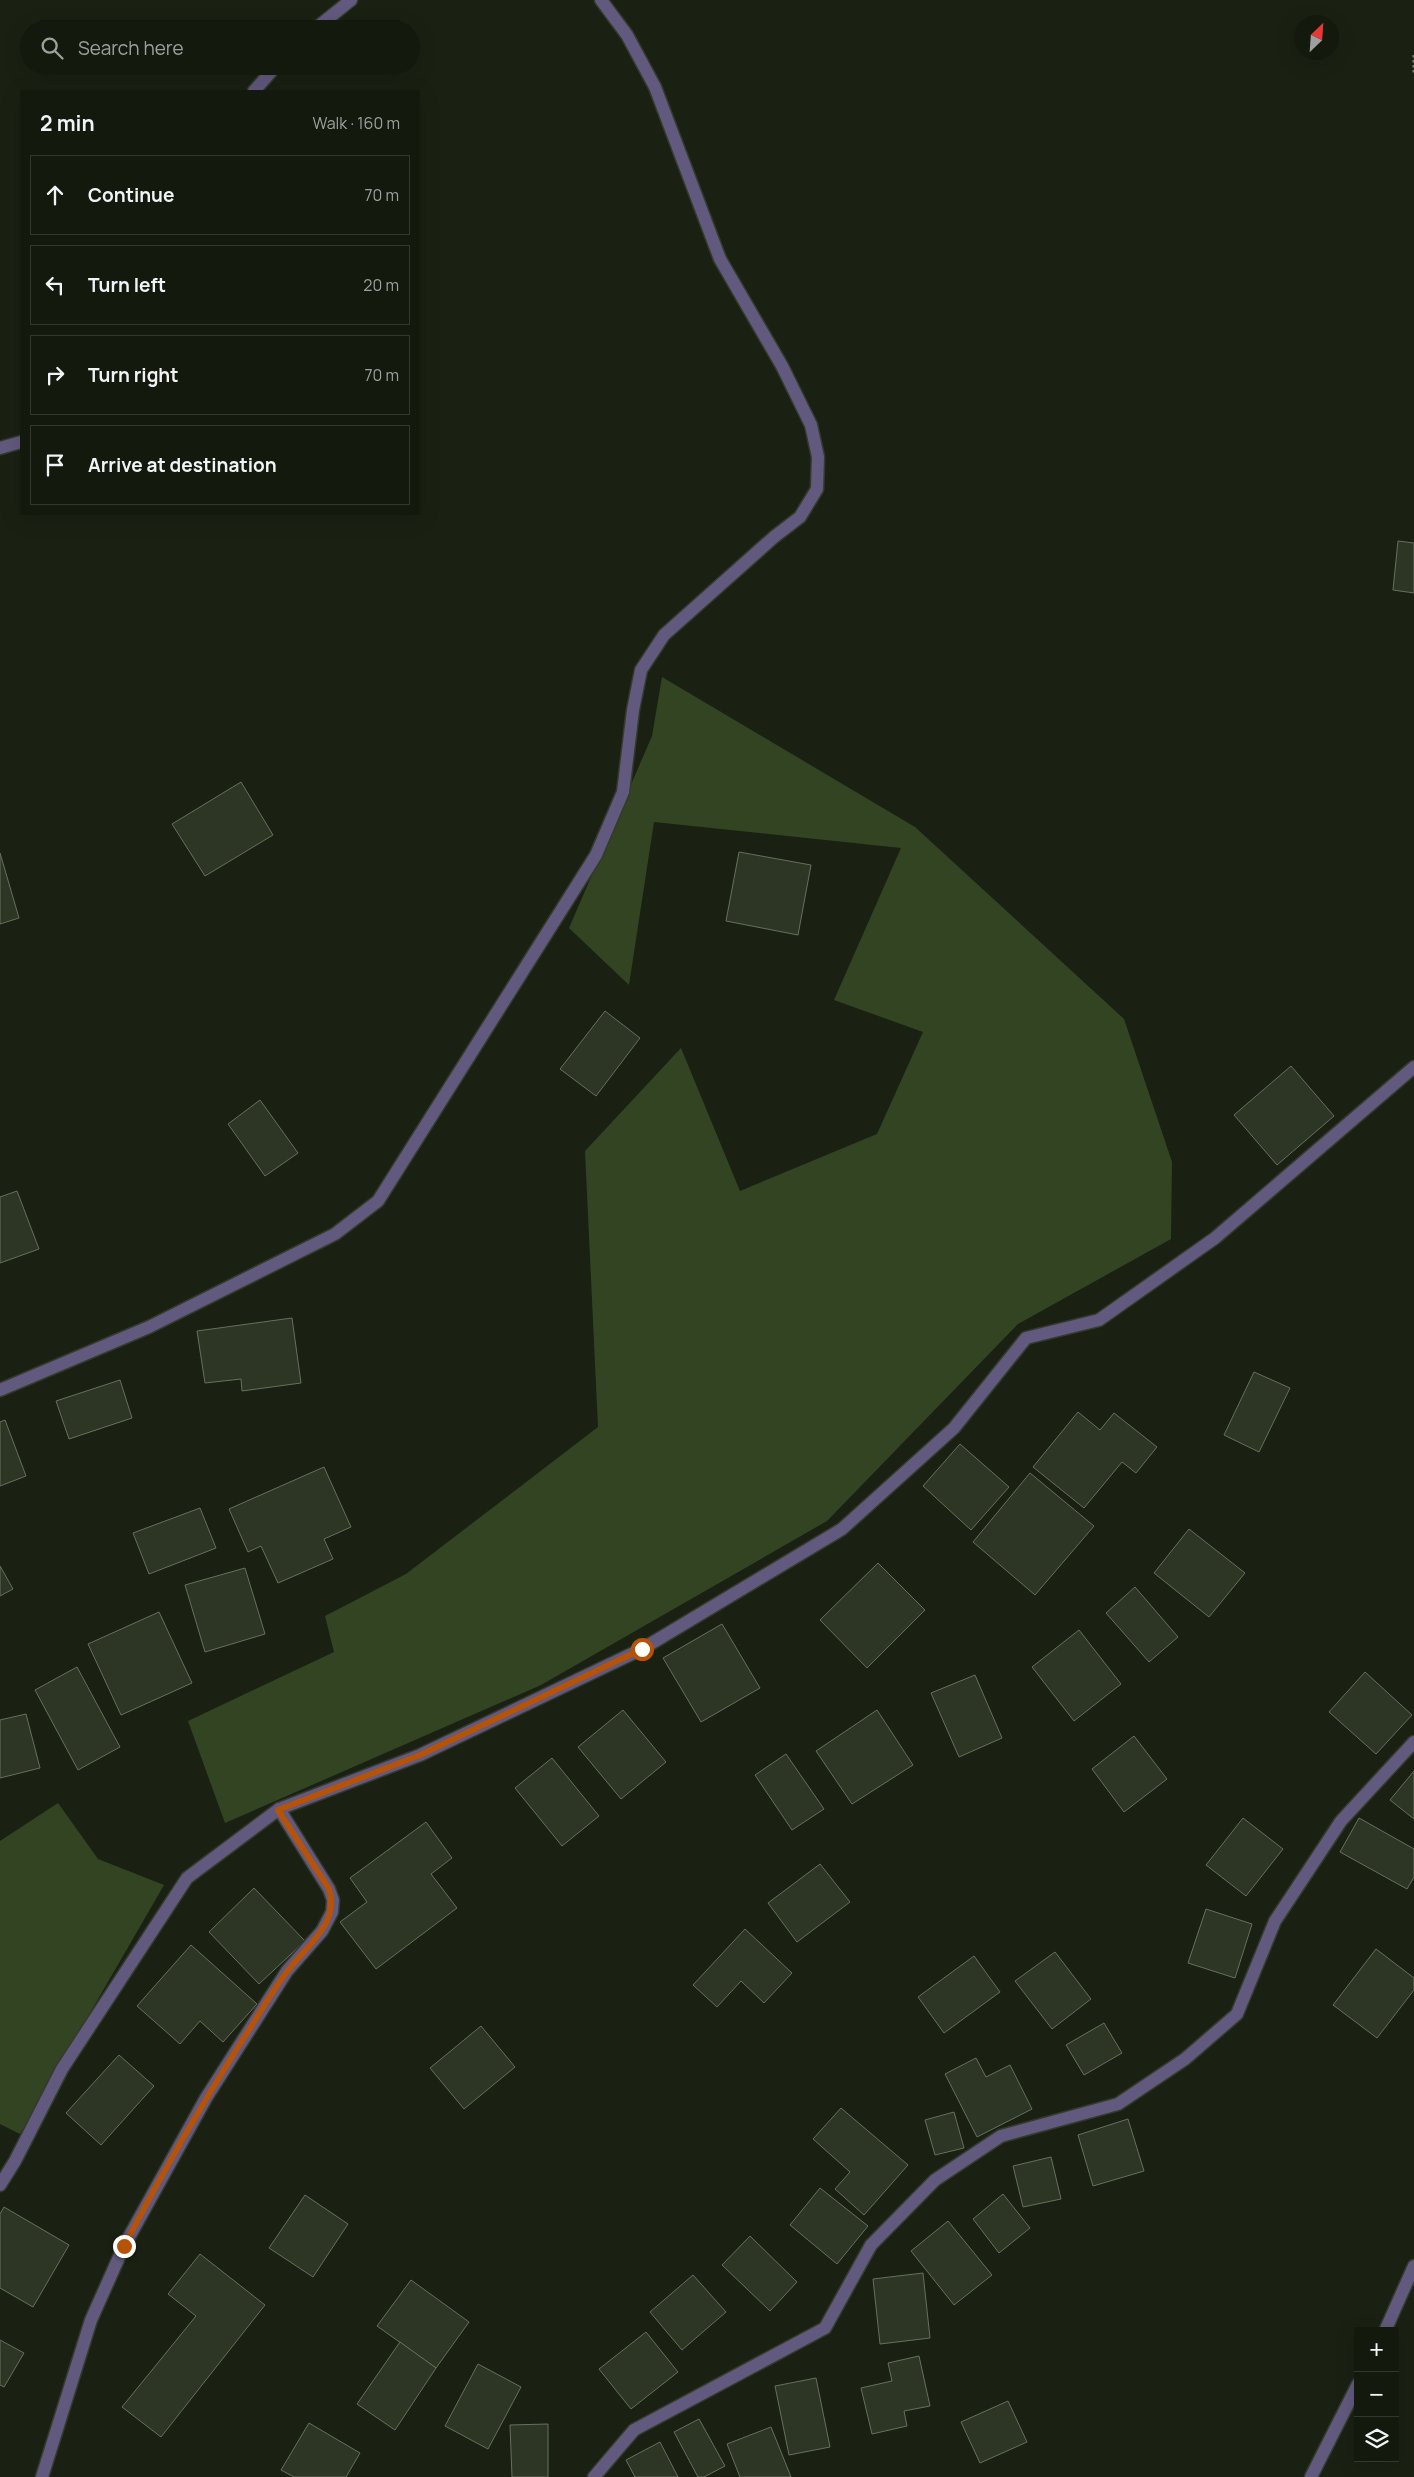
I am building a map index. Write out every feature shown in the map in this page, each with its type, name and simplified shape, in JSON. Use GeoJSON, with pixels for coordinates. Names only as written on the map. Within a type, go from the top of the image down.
{"type":"FeatureCollection","features":[{"type":"Feature","properties":{"kind":"street"},"geometry":{"type":"LineString","coordinates":[[326,20],[351,0]]}},
{"type":"Feature","properties":{"kind":"street"},"geometry":{"type":"LineString","coordinates":[[0,1390],[149,1327],[334,1234],[378,1201],[596,855],[623,792],[633,710],[641,670],[664,635],[731,574],[800,517],[817,489],[818,457],[811,425],[782,366],[720,259],[656,87],[627,35],[601,0]]}},
{"type":"Feature","properties":{"kind":"street"},"geometry":{"type":"LineString","coordinates":[[255,90],[268,75]]}},
{"type":"Feature","properties":{"kind":"street"},"geometry":{"type":"LineString","coordinates":[[0,448],[20,442]]}},
{"type":"Feature","properties":{"kind":"street"},"geometry":{"type":"LineString","coordinates":[[0,2185],[15,2161],[62,2069],[187,1878],[278,1810],[420,1755],[642,1649],[842,1529],[954,1428],[1026,1338],[1099,1320],[1215,1238],[1414,1067]]}},
{"type":"Feature","properties":{"kind":"street"},"geometry":{"type":"LineString","coordinates":[[594,2477],[634,2430],[825,2328],[871,2245],[935,2180],[1000,2136],[1118,2104],[1184,2059],[1237,2014],[1281,1913],[1341,1821],[1414,1742]]}},
{"type":"Feature","properties":{"kind":"street"},"geometry":{"type":"LineString","coordinates":[[42,2477],[91,2320],[124,2246],[206,2098],[287,1971],[322,1931],[332,1912],[333,1900],[329,1889],[278,1810]]}},
{"type":"Feature","properties":{"kind":"street"},"geometry":{"type":"LineString","coordinates":[[1386,2327],[1414,2266]]}},
{"type":"Feature","properties":{"kind":"street"},"geometry":{"type":"LineString","coordinates":[[1311,2477],[1354,2392]]}},
{"type":"Feature","properties":{"kind":"path"},"geometry":{"type":"LineString","coordinates":[[1414,55],[1414,74]]}},
{"type":"Feature","properties":{"kind":"green space"},"geometry":{"type":"Polygon","coordinates":[[[662,677],[915,827],[1124,1019],[1172,1162],[1171,1239],[1018,1324],[827,1521],[541,1685],[225,1823],[188,1721],[334,1652],[325,1616],[406,1574],[598,1427],[585,1151],[681,1048],[740,1191],[877,1134],[923,1032],[834,1000],[901,848],[654,822],[629,985],[569,928],[652,736],[662,677]]]}},
{"type":"Feature","properties":{"kind":"green space"},"geometry":{"type":"Polygon","coordinates":[[[58,1803],[98,1859],[164,1885],[20,2134],[0,2124],[0,1841],[58,1803]]]}},
{"type":"Feature","properties":{"kind":"building"},"geometry":{"type":"Polygon","coordinates":[[[1398,541],[1414,543],[1414,593],[1393,590],[1398,541]]]}},
{"type":"Feature","properties":{"kind":"building"},"geometry":{"type":"Polygon","coordinates":[[[241,782],[273,835],[205,876],[172,824],[241,782]]]}},
{"type":"Feature","properties":{"kind":"building"},"geometry":{"type":"Polygon","coordinates":[[[739,852],[811,865],[798,935],[726,921],[739,852]]]}},
{"type":"Feature","properties":{"kind":"building"},"geometry":{"type":"Polygon","coordinates":[[[0,853],[19,918],[0,924],[0,853]]]}},
{"type":"Feature","properties":{"kind":"building"},"geometry":{"type":"Polygon","coordinates":[[[605,1011],[640,1038],[596,1096],[560,1069],[605,1011]]]}},
{"type":"Feature","properties":{"kind":"building"},"geometry":{"type":"Polygon","coordinates":[[[1291,1066],[1334,1116],[1277,1165],[1234,1115],[1291,1066]]]}},
{"type":"Feature","properties":{"kind":"building"},"geometry":{"type":"Polygon","coordinates":[[[260,1100],[298,1153],[265,1176],[228,1124],[260,1100]]]}},
{"type":"Feature","properties":{"kind":"building"},"geometry":{"type":"Polygon","coordinates":[[[17,1191],[39,1249],[0,1263],[0,1197],[17,1191]]]}},
{"type":"Feature","properties":{"kind":"building"},"geometry":{"type":"Polygon","coordinates":[[[292,1318],[301,1383],[242,1391],[241,1379],[205,1383],[197,1331],[292,1318]]]}},
{"type":"Feature","properties":{"kind":"building"},"geometry":{"type":"Polygon","coordinates":[[[1254,1372],[1290,1388],[1259,1452],[1224,1435],[1254,1372]]]}},
{"type":"Feature","properties":{"kind":"building"},"geometry":{"type":"Polygon","coordinates":[[[120,1380],[132,1418],[69,1439],[56,1401],[120,1380]]]}},
{"type":"Feature","properties":{"kind":"building"},"geometry":{"type":"Polygon","coordinates":[[[1078,1412],[1100,1430],[1114,1413],[1157,1447],[1136,1473],[1122,1462],[1084,1508],[1033,1467],[1078,1412]]]}},
{"type":"Feature","properties":{"kind":"building"},"geometry":{"type":"Polygon","coordinates":[[[5,1420],[26,1476],[0,1486],[0,1422],[5,1420]]]}},
{"type":"Feature","properties":{"kind":"building"},"geometry":{"type":"Polygon","coordinates":[[[960,1444],[1009,1487],[971,1530],[923,1486],[960,1444]]]}},
{"type":"Feature","properties":{"kind":"building"},"geometry":{"type":"Polygon","coordinates":[[[324,1467],[351,1527],[324,1539],[333,1559],[278,1583],[261,1546],[248,1552],[229,1509],[324,1467]]]}},
{"type":"Feature","properties":{"kind":"building"},"geometry":{"type":"Polygon","coordinates":[[[1030,1473],[1094,1526],[1035,1595],[973,1542],[1030,1473]]]}},
{"type":"Feature","properties":{"kind":"building"},"geometry":{"type":"Polygon","coordinates":[[[200,1508],[216,1548],[149,1574],[133,1533],[200,1508]]]}},
{"type":"Feature","properties":{"kind":"building"},"geometry":{"type":"Polygon","coordinates":[[[1189,1529],[1245,1573],[1209,1617],[1154,1573],[1189,1529]]]}},
{"type":"Feature","properties":{"kind":"building"},"geometry":{"type":"Polygon","coordinates":[[[878,1563],[925,1610],[867,1668],[820,1620],[878,1563]]]}},
{"type":"Feature","properties":{"kind":"building"},"geometry":{"type":"Polygon","coordinates":[[[0,1566],[13,1589],[0,1596],[0,1566]]]}},
{"type":"Feature","properties":{"kind":"building"},"geometry":{"type":"Polygon","coordinates":[[[245,1568],[265,1634],[205,1652],[185,1585],[245,1568]]]}},
{"type":"Feature","properties":{"kind":"building"},"geometry":{"type":"Polygon","coordinates":[[[1135,1587],[1178,1637],[1149,1662],[1106,1613],[1135,1587]]]}},
{"type":"Feature","properties":{"kind":"building"},"geometry":{"type":"Polygon","coordinates":[[[159,1612],[192,1683],[121,1715],[88,1644],[159,1612]]]}},
{"type":"Feature","properties":{"kind":"building"},"geometry":{"type":"Polygon","coordinates":[[[722,1624],[760,1688],[701,1722],[663,1658],[722,1624]]]}},
{"type":"Feature","properties":{"kind":"building"},"geometry":{"type":"Polygon","coordinates":[[[1079,1630],[1121,1684],[1074,1721],[1032,1667],[1079,1630]]]}},
{"type":"Feature","properties":{"kind":"building"},"geometry":{"type":"Polygon","coordinates":[[[77,1667],[120,1747],[78,1770],[35,1690],[77,1667]]]}},
{"type":"Feature","properties":{"kind":"building"},"geometry":{"type":"Polygon","coordinates":[[[1365,1672],[1412,1715],[1376,1754],[1329,1712],[1365,1672]]]}},
{"type":"Feature","properties":{"kind":"building"},"geometry":{"type":"Polygon","coordinates":[[[975,1675],[1002,1738],[959,1757],[931,1693],[975,1675]]]}},
{"type":"Feature","properties":{"kind":"building"},"geometry":{"type":"Polygon","coordinates":[[[623,1710],[666,1762],[621,1799],[578,1747],[623,1710]]]}},
{"type":"Feature","properties":{"kind":"building"},"geometry":{"type":"Polygon","coordinates":[[[877,1710],[913,1765],[852,1804],[816,1751],[877,1710]]]}},
{"type":"Feature","properties":{"kind":"building"},"geometry":{"type":"Polygon","coordinates":[[[26,1714],[40,1768],[0,1778],[0,1720],[26,1714]]]}},
{"type":"Feature","properties":{"kind":"building"},"geometry":{"type":"Polygon","coordinates":[[[1134,1736],[1167,1779],[1124,1812],[1092,1769],[1134,1736]]]}},
{"type":"Feature","properties":{"kind":"building"},"geometry":{"type":"Polygon","coordinates":[[[786,1754],[824,1809],[792,1830],[755,1775],[786,1754]]]}},
{"type":"Feature","properties":{"kind":"building"},"geometry":{"type":"Polygon","coordinates":[[[552,1758],[599,1816],[562,1846],[515,1788],[552,1758]]]}},
{"type":"Feature","properties":{"kind":"building"},"geometry":{"type":"Polygon","coordinates":[[[1414,1771],[1414,1819],[1390,1800],[1414,1771]]]}},
{"type":"Feature","properties":{"kind":"building"},"geometry":{"type":"Polygon","coordinates":[[[1243,1818],[1283,1849],[1246,1896],[1206,1865],[1243,1818]]]}},
{"type":"Feature","properties":{"kind":"building"},"geometry":{"type":"Polygon","coordinates":[[[1359,1818],[1414,1849],[1414,1877],[1407,1889],[1340,1852],[1359,1818]]]}},
{"type":"Feature","properties":{"kind":"building"},"geometry":{"type":"Polygon","coordinates":[[[426,1822],[452,1858],[431,1874],[457,1908],[376,1969],[340,1922],[367,1902],[350,1878],[426,1822]]]}},
{"type":"Feature","properties":{"kind":"building"},"geometry":{"type":"Polygon","coordinates":[[[820,1864],[850,1902],[797,1942],[768,1903],[820,1864]]]}},
{"type":"Feature","properties":{"kind":"building"},"geometry":{"type":"Polygon","coordinates":[[[254,1888],[305,1941],[259,1984],[209,1932],[254,1888]]]}},
{"type":"Feature","properties":{"kind":"building"},"geometry":{"type":"Polygon","coordinates":[[[1206,1909],[1252,1924],[1235,1978],[1188,1963],[1206,1909]]]}},
{"type":"Feature","properties":{"kind":"building"},"geometry":{"type":"Polygon","coordinates":[[[745,1929],[792,1973],[764,2003],[741,1981],[717,2007],[693,1985],[745,1929]]]}},
{"type":"Feature","properties":{"kind":"building"},"geometry":{"type":"Polygon","coordinates":[[[191,1945],[257,2004],[223,2042],[200,2021],[180,2044],[137,2006],[191,1945]]]}},
{"type":"Feature","properties":{"kind":"building"},"geometry":{"type":"Polygon","coordinates":[[[1376,1949],[1414,1978],[1414,1990],[1377,2038],[1333,2005],[1376,1949]]]}},
{"type":"Feature","properties":{"kind":"building"},"geometry":{"type":"Polygon","coordinates":[[[1055,1952],[1091,1999],[1052,2029],[1015,1981],[1055,1952]]]}},
{"type":"Feature","properties":{"kind":"building"},"geometry":{"type":"Polygon","coordinates":[[[974,1956],[1000,1992],[944,2033],[918,1997],[974,1956]]]}},
{"type":"Feature","properties":{"kind":"building"},"geometry":{"type":"Polygon","coordinates":[[[1104,2023],[1122,2053],[1084,2075],[1066,2045],[1104,2023]]]}},
{"type":"Feature","properties":{"kind":"building"},"geometry":{"type":"Polygon","coordinates":[[[481,2026],[515,2067],[464,2109],[430,2068],[481,2026]]]}},
{"type":"Feature","properties":{"kind":"building"},"geometry":{"type":"Polygon","coordinates":[[[119,2055],[154,2086],[101,2145],[66,2113],[119,2055]]]}},
{"type":"Feature","properties":{"kind":"building"},"geometry":{"type":"Polygon","coordinates":[[[976,2058],[986,2077],[1010,2065],[1032,2109],[977,2137],[945,2074],[976,2058]]]}},
{"type":"Feature","properties":{"kind":"building"},"geometry":{"type":"Polygon","coordinates":[[[841,2108],[908,2165],[864,2215],[835,2189],[850,2172],[813,2139],[841,2108]]]}},
{"type":"Feature","properties":{"kind":"building"},"geometry":{"type":"Polygon","coordinates":[[[954,2112],[964,2148],[935,2155],[925,2120],[954,2112]]]}},
{"type":"Feature","properties":{"kind":"building"},"geometry":{"type":"Polygon","coordinates":[[[1128,2119],[1144,2171],[1093,2186],[1078,2135],[1128,2119]]]}},
{"type":"Feature","properties":{"kind":"building"},"geometry":{"type":"Polygon","coordinates":[[[1051,2157],[1061,2199],[1023,2207],[1013,2166],[1051,2157]]]}},
{"type":"Feature","properties":{"kind":"building"},"geometry":{"type":"Polygon","coordinates":[[[820,2188],[868,2226],[837,2264],[790,2225],[820,2188]]]}},
{"type":"Feature","properties":{"kind":"building"},"geometry":{"type":"Polygon","coordinates":[[[1003,2194],[1030,2228],[999,2253],[973,2219],[1003,2194]]]}},
{"type":"Feature","properties":{"kind":"building"},"geometry":{"type":"Polygon","coordinates":[[[305,2195],[348,2224],[313,2277],[269,2248],[305,2195]]]}},
{"type":"Feature","properties":{"kind":"building"},"geometry":{"type":"Polygon","coordinates":[[[4,2207],[69,2245],[33,2307],[0,2288],[0,2214],[4,2207]]]}},
{"type":"Feature","properties":{"kind":"building"},"geometry":{"type":"Polygon","coordinates":[[[948,2221],[992,2275],[954,2305],[911,2251],[948,2221]]]}},
{"type":"Feature","properties":{"kind":"building"},"geometry":{"type":"Polygon","coordinates":[[[750,2236],[797,2282],[770,2311],[722,2265],[750,2236]]]}},
{"type":"Feature","properties":{"kind":"building"},"geometry":{"type":"Polygon","coordinates":[[[200,2254],[265,2305],[161,2437],[122,2407],[196,2316],[168,2294],[200,2254]]]}},
{"type":"Feature","properties":{"kind":"building"},"geometry":{"type":"Polygon","coordinates":[[[923,2273],[930,2338],[880,2344],[873,2279],[923,2273]]]}},
{"type":"Feature","properties":{"kind":"building"},"geometry":{"type":"Polygon","coordinates":[[[693,2275],[726,2312],[682,2350],[650,2312],[693,2275]]]}},
{"type":"Feature","properties":{"kind":"building"},"geometry":{"type":"Polygon","coordinates":[[[411,2280],[469,2322],[436,2368],[377,2326],[411,2280]]]}},
{"type":"Feature","properties":{"kind":"building"},"geometry":{"type":"Polygon","coordinates":[[[646,2332],[678,2372],[631,2409],[599,2369],[646,2332]]]}},
{"type":"Feature","properties":{"kind":"building"},"geometry":{"type":"Polygon","coordinates":[[[0,2340],[24,2353],[4,2387],[0,2385],[0,2340]]]}},
{"type":"Feature","properties":{"kind":"building"},"geometry":{"type":"Polygon","coordinates":[[[400,2342],[436,2368],[395,2430],[357,2404],[400,2342]]]}},
{"type":"Feature","properties":{"kind":"building"},"geometry":{"type":"Polygon","coordinates":[[[919,2356],[930,2406],[904,2411],[907,2426],[872,2434],[861,2388],[892,2381],[888,2363],[919,2356]]]}},
{"type":"Feature","properties":{"kind":"building"},"geometry":{"type":"Polygon","coordinates":[[[478,2364],[521,2387],[488,2449],[445,2426],[478,2364]]]}},
{"type":"Feature","properties":{"kind":"building"},"geometry":{"type":"Polygon","coordinates":[[[816,2378],[830,2447],[789,2455],[775,2386],[816,2378]]]}},
{"type":"Feature","properties":{"kind":"building"},"geometry":{"type":"Polygon","coordinates":[[[1008,2401],[1027,2442],[980,2463],[961,2422],[1008,2401]]]}},
{"type":"Feature","properties":{"kind":"building"},"geometry":{"type":"Polygon","coordinates":[[[699,2419],[725,2466],[704,2477],[698,2477],[674,2432],[699,2419]]]}},
{"type":"Feature","properties":{"kind":"building"},"geometry":{"type":"Polygon","coordinates":[[[309,2423],[360,2453],[346,2477],[294,2477],[281,2470],[309,2423]]]}},
{"type":"Feature","properties":{"kind":"building"},"geometry":{"type":"Polygon","coordinates":[[[548,2424],[548,2477],[512,2477],[510,2425],[548,2424]]]}},
{"type":"Feature","properties":{"kind":"building"},"geometry":{"type":"Polygon","coordinates":[[[771,2427],[791,2477],[740,2477],[727,2444],[771,2427]]]}},
{"type":"Feature","properties":{"kind":"building"},"geometry":{"type":"Polygon","coordinates":[[[660,2442],[678,2477],[635,2477],[626,2460],[660,2442]]]}},
{"type":"Feature","properties":{"kind":"route"},"geometry":{"type":"LineString","coordinates":[[124,2246],[154,2188],[206,2098],[287,1971],[322,1931],[332,1912],[333,1900],[329,1889],[278,1810],[420,1755],[550,1691],[642,1649]]}}]}
